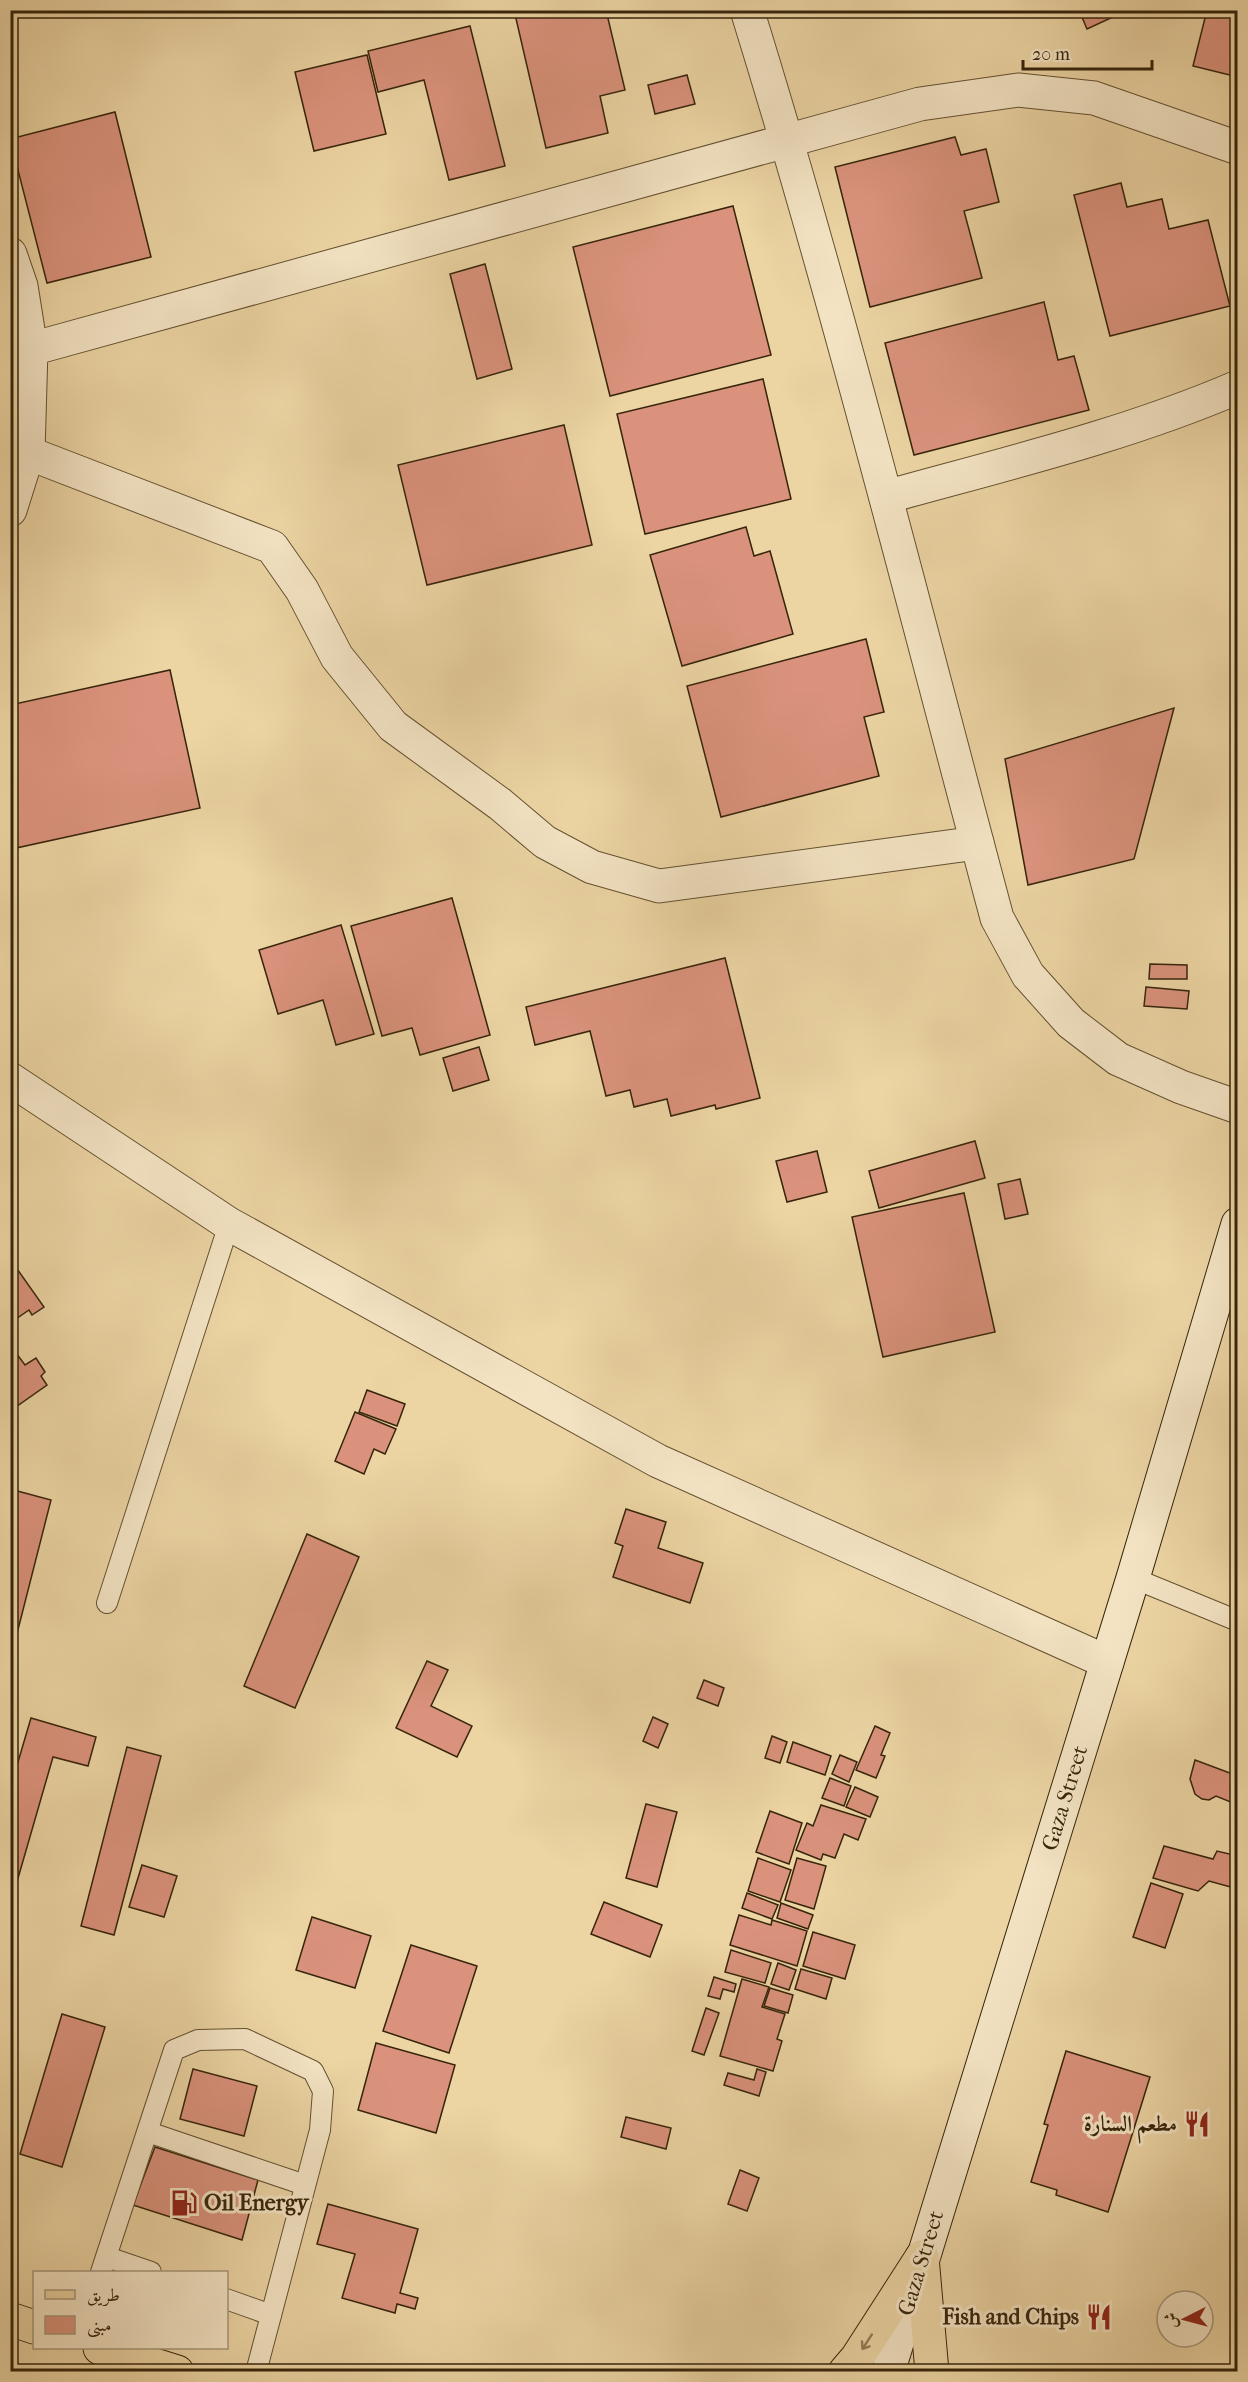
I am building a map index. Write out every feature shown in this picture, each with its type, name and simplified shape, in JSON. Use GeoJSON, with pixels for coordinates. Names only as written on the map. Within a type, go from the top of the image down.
{"type":"FeatureCollection","features":[{"type":"Feature","properties":{"kind":"main road"},"geometry":{"type":"LineString","coordinates":[[844,2372],[856,2358],[922,2257]]}},
{"type":"Feature","properties":{"kind":"main road"},"geometry":{"type":"LineString","coordinates":[[922,2257],[932,2372]]}},
{"type":"Feature","properties":{"kind":"main road"},"geometry":{"type":"LineString","coordinates":[[10,2319],[33,2327]]}},
{"type":"Feature","properties":{"kind":"main road"},"geometry":{"type":"LineString","coordinates":[[103,2349],[177,2372]]}},
{"type":"Feature","properties":{"kind":"street"},"geometry":{"type":"LineString","coordinates":[[747,10],[787,140],[886,497],[997,918],[1028,975],[1071,1023],[1118,1059],[1181,1087],[1238,1107]]}},
{"type":"Feature","properties":{"kind":"street"},"geometry":{"type":"LineString","coordinates":[[31,349],[920,104],[1018,90],[1094,98],[1238,148]]}},
{"type":"Feature","properties":{"kind":"street"},"geometry":{"type":"LineString","coordinates":[[10,254],[21,286],[31,349],[28,453],[10,510]]}},
{"type":"Feature","properties":{"kind":"street"},"geometry":{"type":"LineString","coordinates":[[886,497],[1086,442],[1187,409],[1238,387]]}},
{"type":"Feature","properties":{"kind":"street"},"geometry":{"type":"LineString","coordinates":[[28,453],[272,547],[303,590],[338,657],[393,726],[500,804],[545,842],[592,867],[659,886],[976,843]]}},
{"type":"Feature","properties":{"kind":"street"},"geometry":{"type":"LineString","coordinates":[[10,1079],[230,1224],[658,1461],[1107,1662]]}},
{"type":"Feature","properties":{"kind":"street","name":"Gaza Street"},"geometry":{"type":"LineString","coordinates":[[888,2372],[1133,1578],[1238,1224]]}},
{"type":"Feature","properties":{"kind":"lane"},"geometry":{"type":"LineString","coordinates":[[107,1603],[230,1224]]}},
{"type":"Feature","properties":{"kind":"lane"},"geometry":{"type":"LineString","coordinates":[[1133,1578],[1238,1621]]}},
{"type":"Feature","properties":{"kind":"lane"},"geometry":{"type":"LineString","coordinates":[[144,2271],[104,2265],[174,2050],[198,2040],[245,2039],[314,2071],[323,2091],[320,2130],[256,2372]]}},
{"type":"Feature","properties":{"kind":"lane"},"geometry":{"type":"LineString","coordinates":[[148,2132],[305,2184]]}},
{"type":"Feature","properties":{"kind":"lane"},"geometry":{"type":"LineString","coordinates":[[228,2300],[271,2315]]}},
{"type":"Feature","properties":{"kind":"building"},"geometry":{"type":"Polygon","coordinates":[[[514,10],[606,10],[625,90],[600,96],[608,133],[546,148],[514,10]]]}},
{"type":"Feature","properties":{"kind":"building"},"geometry":{"type":"Polygon","coordinates":[[[1079,10],[1128,10],[1087,29],[1079,10]]]}},
{"type":"Feature","properties":{"kind":"building"},"geometry":{"type":"Polygon","coordinates":[[[1207,10],[1238,10],[1238,77],[1193,66],[1207,10]]]}},
{"type":"Feature","properties":{"kind":"building"},"geometry":{"type":"Polygon","coordinates":[[[470,26],[505,166],[449,180],[424,80],[378,92],[368,51],[470,26]]]}},
{"type":"Feature","properties":{"kind":"building"},"geometry":{"type":"Polygon","coordinates":[[[367,55],[386,134],[314,151],[295,72],[367,55]]]}},
{"type":"Feature","properties":{"kind":"building"},"geometry":{"type":"Polygon","coordinates":[[[687,75],[695,104],[655,114],[648,85],[687,75]]]}},
{"type":"Feature","properties":{"kind":"building"},"geometry":{"type":"Polygon","coordinates":[[[115,112],[151,257],[47,283],[10,139],[115,112]]]}},
{"type":"Feature","properties":{"kind":"building"},"geometry":{"type":"Polygon","coordinates":[[[955,137],[961,155],[986,149],[999,202],[964,211],[982,278],[870,307],[835,167],[955,137]]]}},
{"type":"Feature","properties":{"kind":"building"},"geometry":{"type":"Polygon","coordinates":[[[1121,183],[1127,207],[1162,199],[1169,229],[1208,220],[1230,306],[1110,336],[1074,195],[1121,183]]]}},
{"type":"Feature","properties":{"kind":"building"},"geometry":{"type":"Polygon","coordinates":[[[733,206],[771,355],[610,396],[573,247],[733,206]]]}},
{"type":"Feature","properties":{"kind":"building"},"geometry":{"type":"Polygon","coordinates":[[[485,264],[512,369],[477,379],[450,274],[485,264]]]}},
{"type":"Feature","properties":{"kind":"building"},"geometry":{"type":"Polygon","coordinates":[[[1044,302],[1058,360],[1074,356],[1089,410],[914,455],[885,343],[1044,302]]]}},
{"type":"Feature","properties":{"kind":"building"},"geometry":{"type":"Polygon","coordinates":[[[763,379],[791,499],[645,534],[617,414],[763,379]]]}},
{"type":"Feature","properties":{"kind":"building"},"geometry":{"type":"Polygon","coordinates":[[[564,425],[592,545],[427,585],[398,465],[564,425]]]}},
{"type":"Feature","properties":{"kind":"building"},"geometry":{"type":"Polygon","coordinates":[[[746,527],[754,556],[770,551],[793,634],[682,666],[650,555],[746,527]]]}},
{"type":"Feature","properties":{"kind":"building"},"geometry":{"type":"Polygon","coordinates":[[[866,639],[884,712],[864,717],[879,776],[721,817],[687,686],[866,639]]]}},
{"type":"Feature","properties":{"kind":"building"},"geometry":{"type":"Polygon","coordinates":[[[170,670],[200,808],[16,848],[10,824],[10,705],[170,670]]]}},
{"type":"Feature","properties":{"kind":"building"},"geometry":{"type":"Polygon","coordinates":[[[1174,708],[1134,859],[1028,885],[1005,759],[1174,708]]]}},
{"type":"Feature","properties":{"kind":"building"},"geometry":{"type":"Polygon","coordinates":[[[452,898],[490,1035],[420,1055],[412,1028],[382,1036],[351,926],[452,898]]]}},
{"type":"Feature","properties":{"kind":"building"},"geometry":{"type":"Polygon","coordinates":[[[341,925],[374,1034],[336,1045],[323,1000],[278,1014],[259,950],[341,925]]]}},
{"type":"Feature","properties":{"kind":"building"},"geometry":{"type":"Polygon","coordinates":[[[725,958],[760,1098],[716,1109],[715,1105],[671,1116],[667,1099],[634,1107],[630,1090],[606,1096],[590,1031],[535,1045],[526,1007],[725,958]]]}},
{"type":"Feature","properties":{"kind":"building"},"geometry":{"type":"Polygon","coordinates":[[[1150,964],[1187,965],[1187,979],[1149,979],[1150,964]]]}},
{"type":"Feature","properties":{"kind":"building"},"geometry":{"type":"Polygon","coordinates":[[[1146,987],[1189,991],[1187,1009],[1144,1006],[1146,987]]]}},
{"type":"Feature","properties":{"kind":"building"},"geometry":{"type":"Polygon","coordinates":[[[479,1047],[489,1080],[453,1091],[443,1058],[479,1047]]]}},
{"type":"Feature","properties":{"kind":"building"},"geometry":{"type":"Polygon","coordinates":[[[975,1141],[985,1178],[879,1208],[869,1171],[975,1141]]]}},
{"type":"Feature","properties":{"kind":"building"},"geometry":{"type":"Polygon","coordinates":[[[817,1151],[827,1192],[787,1202],[776,1161],[817,1151]]]}},
{"type":"Feature","properties":{"kind":"building"},"geometry":{"type":"Polygon","coordinates":[[[1020,1179],[1028,1214],[1005,1219],[998,1184],[1020,1179]]]}},
{"type":"Feature","properties":{"kind":"building"},"geometry":{"type":"Polygon","coordinates":[[[964,1193],[995,1332],[883,1357],[852,1217],[964,1193]]]}},
{"type":"Feature","properties":{"kind":"building"},"geometry":{"type":"Polygon","coordinates":[[[15,1266],[44,1307],[32,1315],[29,1310],[10,1323],[10,1269],[15,1266]]]}},
{"type":"Feature","properties":{"kind":"building"},"geometry":{"type":"Polygon","coordinates":[[[10,1345],[25,1365],[36,1358],[45,1372],[41,1376],[47,1385],[10,1411],[10,1345]]]}},
{"type":"Feature","properties":{"kind":"building"},"geometry":{"type":"Polygon","coordinates":[[[367,1390],[405,1404],[397,1426],[359,1412],[367,1390]]]}},
{"type":"Feature","properties":{"kind":"building"},"geometry":{"type":"Polygon","coordinates":[[[355,1412],[396,1429],[385,1454],[374,1449],[364,1474],[335,1461],[355,1412]]]}},
{"type":"Feature","properties":{"kind":"building"},"geometry":{"type":"Polygon","coordinates":[[[10,1489],[51,1500],[10,1661],[10,1489]]]}},
{"type":"Feature","properties":{"kind":"building"},"geometry":{"type":"Polygon","coordinates":[[[626,1509],[666,1522],[658,1548],[703,1563],[690,1603],[613,1577],[623,1546],[615,1543],[626,1509]]]}},
{"type":"Feature","properties":{"kind":"building"},"geometry":{"type":"Polygon","coordinates":[[[307,1534],[359,1557],[295,1708],[244,1686],[307,1534]]]}},
{"type":"Feature","properties":{"kind":"building"},"geometry":{"type":"Polygon","coordinates":[[[427,1661],[448,1670],[431,1706],[472,1726],[457,1757],[396,1728],[427,1661]]]}},
{"type":"Feature","properties":{"kind":"building"},"geometry":{"type":"Polygon","coordinates":[[[704,1680],[724,1688],[718,1706],[697,1698],[704,1680]]]}},
{"type":"Feature","properties":{"kind":"building"},"geometry":{"type":"Polygon","coordinates":[[[653,1717],[668,1724],[658,1748],[643,1741],[653,1717]]]}},
{"type":"Feature","properties":{"kind":"building"},"geometry":{"type":"Polygon","coordinates":[[[31,1718],[96,1737],[88,1766],[53,1757],[10,1906],[10,1789],[31,1718]]]}},
{"type":"Feature","properties":{"kind":"building"},"geometry":{"type":"Polygon","coordinates":[[[875,1726],[890,1733],[881,1755],[885,1756],[876,1778],[856,1770],[875,1726]]]}},
{"type":"Feature","properties":{"kind":"building"},"geometry":{"type":"Polygon","coordinates":[[[772,1736],[787,1742],[780,1763],[765,1758],[772,1736]]]}},
{"type":"Feature","properties":{"kind":"building"},"geometry":{"type":"Polygon","coordinates":[[[793,1742],[831,1756],[825,1775],[787,1762],[793,1742]]]}},
{"type":"Feature","properties":{"kind":"building"},"geometry":{"type":"Polygon","coordinates":[[[127,1747],[161,1756],[114,1935],[81,1926],[127,1747]]]}},
{"type":"Feature","properties":{"kind":"building"},"geometry":{"type":"Polygon","coordinates":[[[840,1755],[857,1762],[849,1782],[832,1774],[840,1755]]]}},
{"type":"Feature","properties":{"kind":"building"},"geometry":{"type":"Polygon","coordinates":[[[1195,1760],[1238,1776],[1238,1805],[1216,1796],[1209,1800],[1202,1799],[1195,1794],[1190,1779],[1195,1760]]]}},
{"type":"Feature","properties":{"kind":"building"},"geometry":{"type":"Polygon","coordinates":[[[830,1778],[851,1786],[844,1806],[822,1798],[830,1778]]]}},
{"type":"Feature","properties":{"kind":"building"},"geometry":{"type":"Polygon","coordinates":[[[855,1787],[878,1797],[870,1817],[846,1807],[855,1787]]]}},
{"type":"Feature","properties":{"kind":"building"},"geometry":{"type":"Polygon","coordinates":[[[646,1804],[677,1812],[657,1887],[626,1878],[646,1804]]]}},
{"type":"Feature","properties":{"kind":"building"},"geometry":{"type":"Polygon","coordinates":[[[821,1805],[866,1819],[858,1840],[844,1834],[835,1858],[823,1854],[821,1860],[796,1850],[807,1823],[813,1826],[821,1805]]]}},
{"type":"Feature","properties":{"kind":"building"},"geometry":{"type":"Polygon","coordinates":[[[770,1811],[802,1823],[789,1864],[756,1852],[770,1811]]]}},
{"type":"Feature","properties":{"kind":"building"},"geometry":{"type":"Polygon","coordinates":[[[1164,1846],[1213,1859],[1217,1851],[1238,1856],[1238,1889],[1209,1881],[1198,1891],[1153,1878],[1164,1846]]]}},
{"type":"Feature","properties":{"kind":"building"},"geometry":{"type":"Polygon","coordinates":[[[758,1858],[791,1870],[780,1902],[748,1891],[758,1858]]]}},
{"type":"Feature","properties":{"kind":"building"},"geometry":{"type":"Polygon","coordinates":[[[797,1858],[826,1866],[814,1909],[785,1900],[797,1858]]]}},
{"type":"Feature","properties":{"kind":"building"},"geometry":{"type":"Polygon","coordinates":[[[142,1865],[177,1876],[164,1917],[129,1907],[142,1865]]]}},
{"type":"Feature","properties":{"kind":"building"},"geometry":{"type":"Polygon","coordinates":[[[1151,1883],[1183,1894],[1165,1948],[1133,1937],[1151,1883]]]}},
{"type":"Feature","properties":{"kind":"building"},"geometry":{"type":"Polygon","coordinates":[[[747,1893],[778,1905],[772,1919],[742,1908],[747,1893]]]}},
{"type":"Feature","properties":{"kind":"building"},"geometry":{"type":"Polygon","coordinates":[[[604,1902],[662,1925],[650,1957],[591,1934],[604,1902]]]}},
{"type":"Feature","properties":{"kind":"building"},"geometry":{"type":"Polygon","coordinates":[[[781,1903],[813,1915],[808,1929],[777,1918],[781,1903]]]}},
{"type":"Feature","properties":{"kind":"building"},"geometry":{"type":"Polygon","coordinates":[[[739,1915],[771,1925],[772,1920],[807,1931],[797,1966],[730,1945],[739,1915]]]}},
{"type":"Feature","properties":{"kind":"building"},"geometry":{"type":"Polygon","coordinates":[[[312,1917],[371,1936],[355,1988],[296,1970],[312,1917]]]}},
{"type":"Feature","properties":{"kind":"building"},"geometry":{"type":"Polygon","coordinates":[[[813,1932],[855,1945],[845,1979],[803,1966],[813,1932]]]}},
{"type":"Feature","properties":{"kind":"building"},"geometry":{"type":"Polygon","coordinates":[[[411,1945],[477,1966],[449,2053],[383,2031],[411,1945]]]}},
{"type":"Feature","properties":{"kind":"building"},"geometry":{"type":"Polygon","coordinates":[[[731,1950],[771,1963],[765,1983],[725,1972],[731,1950]]]}},
{"type":"Feature","properties":{"kind":"building"},"geometry":{"type":"Polygon","coordinates":[[[778,1963],[796,1970],[789,1990],[771,1984],[778,1963]]]}},
{"type":"Feature","properties":{"kind":"building"},"geometry":{"type":"Polygon","coordinates":[[[801,1969],[832,1978],[826,1999],[795,1989],[801,1969]]]}},
{"type":"Feature","properties":{"kind":"building"},"geometry":{"type":"Polygon","coordinates":[[[714,1977],[736,1984],[734,1992],[723,1989],[720,1999],[708,1996],[714,1977]]]}},
{"type":"Feature","properties":{"kind":"building"},"geometry":{"type":"Polygon","coordinates":[[[742,1979],[769,1987],[762,2007],[785,2014],[777,2039],[782,2041],[773,2071],[720,2056],[742,1979]]]}},
{"type":"Feature","properties":{"kind":"building"},"geometry":{"type":"Polygon","coordinates":[[[770,1988],[793,1995],[788,2013],[764,2006],[770,1988]]]}},
{"type":"Feature","properties":{"kind":"building"},"geometry":{"type":"Polygon","coordinates":[[[706,2008],[719,2013],[704,2055],[692,2051],[706,2008]]]}},
{"type":"Feature","properties":{"kind":"building"},"geometry":{"type":"Polygon","coordinates":[[[62,2014],[105,2027],[62,2167],[20,2154],[62,2014]]]}},
{"type":"Feature","properties":{"kind":"building"},"geometry":{"type":"Polygon","coordinates":[[[376,2043],[455,2065],[436,2133],[358,2110],[376,2043]]]}},
{"type":"Feature","properties":{"kind":"building"},"geometry":{"type":"Polygon","coordinates":[[[1066,2051],[1150,2077],[1108,2212],[1056,2195],[1057,2190],[1031,2182],[1048,2125],[1044,2124],[1066,2051]]]}},
{"type":"Feature","properties":{"kind":"building"},"geometry":{"type":"Polygon","coordinates":[[[193,2069],[257,2086],[244,2136],[180,2119],[193,2069]]]}},
{"type":"Feature","properties":{"kind":"building"},"geometry":{"type":"Polygon","coordinates":[[[757,2069],[766,2072],[759,2096],[724,2085],[728,2073],[754,2080],[757,2069]]]}},
{"type":"Feature","properties":{"kind":"building"},"geometry":{"type":"Polygon","coordinates":[[[626,2117],[671,2128],[666,2149],[621,2137],[626,2117]]]}},
{"type":"Feature","properties":{"kind":"building"},"geometry":{"type":"Polygon","coordinates":[[[155,2147],[258,2180],[242,2240],[133,2205],[155,2147]]]}},
{"type":"Feature","properties":{"kind":"building"},"geometry":{"type":"Polygon","coordinates":[[[740,2170],[759,2178],[747,2211],[728,2204],[740,2170]]]}},
{"type":"Feature","properties":{"kind":"building"},"geometry":{"type":"Polygon","coordinates":[[[328,2204],[418,2229],[400,2293],[418,2298],[415,2309],[397,2304],[395,2313],[342,2298],[355,2254],[317,2244],[328,2204]]]}},
{"type":"Feature","properties":{"kind":"place","name":"مطعم السنارة"},"geometry":{"type":"Point","coordinates":[1197,2124]}},
{"type":"Feature","properties":{"kind":"place","name":"Oil Energy"},"geometry":{"type":"Point","coordinates":[184,2203]}},
{"type":"Feature","properties":{"kind":"place","name":"Fish and Chips"},"geometry":{"type":"Point","coordinates":[1099,2317]}}]}
